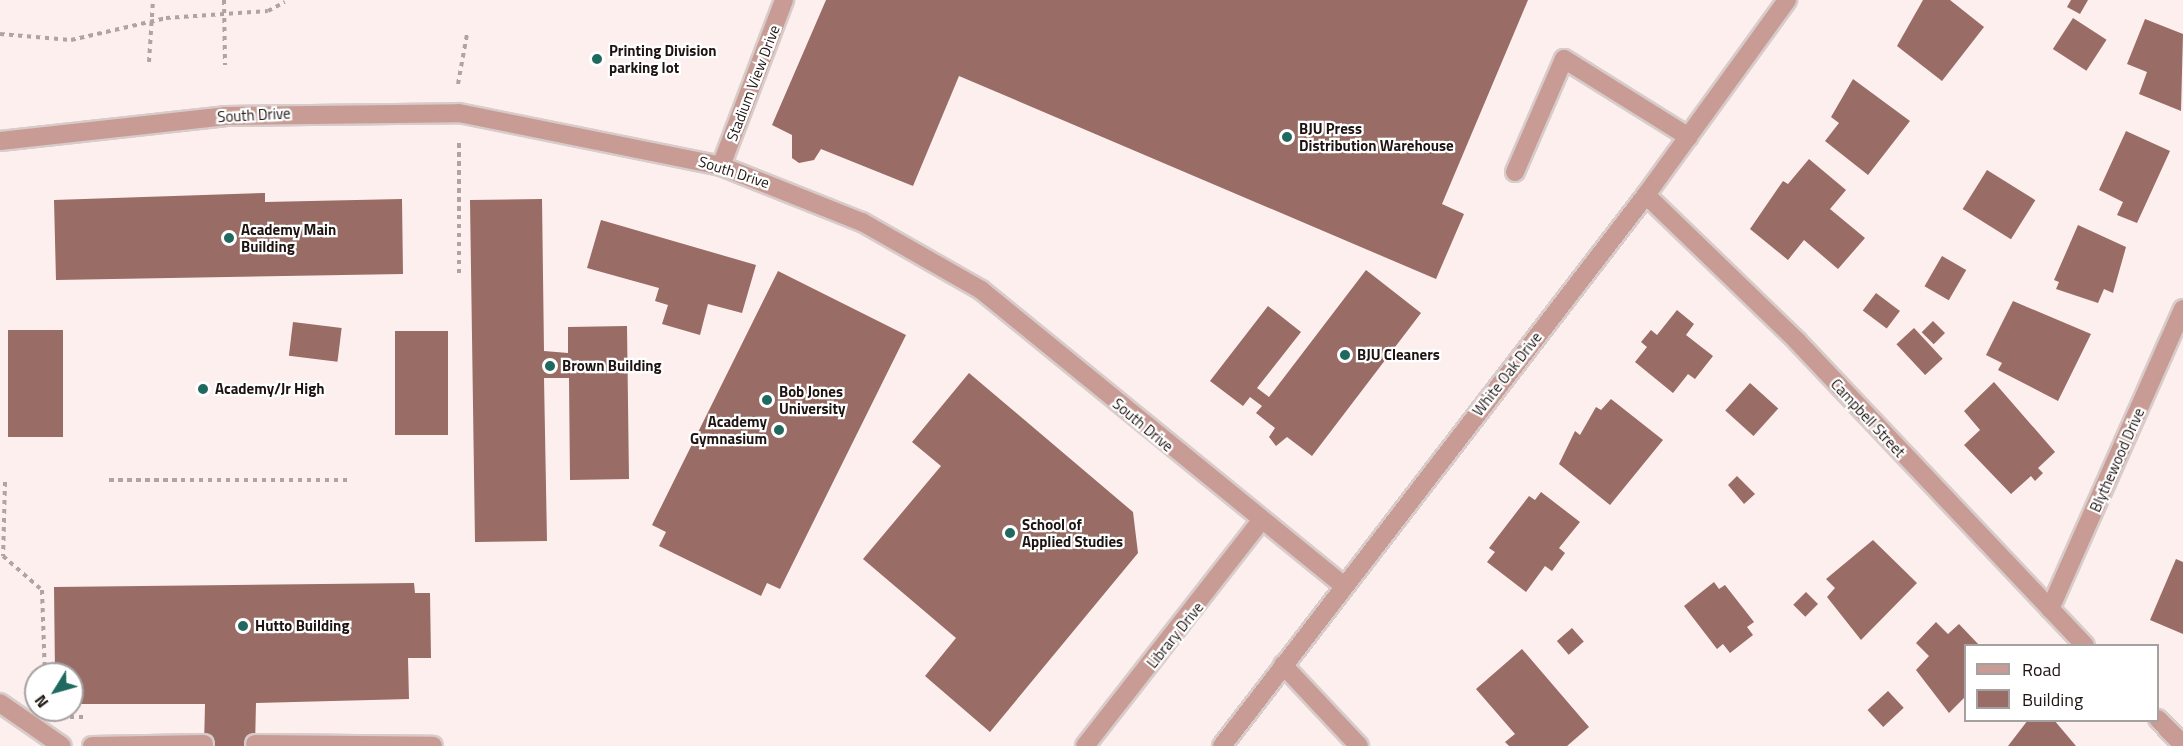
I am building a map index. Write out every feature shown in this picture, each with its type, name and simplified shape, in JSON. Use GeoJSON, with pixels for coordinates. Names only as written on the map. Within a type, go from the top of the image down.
{"type":"FeatureCollection","features":[{"type":"Feature","properties":{"kind":"street","name":"Stadium View Drive"},"geometry":{"type":"LineString","coordinates":[[721,166],[784,0]]}},
{"type":"Feature","properties":{"kind":"street","name":"White Oak Drive"},"geometry":{"type":"LineString","coordinates":[[1222,746],[1343,585],[1646,195],[1787,0]]}},
{"type":"Feature","properties":{"kind":"street"},"geometry":{"type":"LineString","coordinates":[[1515,172],[1564,59],[1689,137]]}},
{"type":"Feature","properties":{"kind":"street","name":"South Drive"},"geometry":{"type":"LineString","coordinates":[[0,141],[225,116],[459,113],[721,166],[862,222],[981,290],[1343,585]]}},
{"type":"Feature","properties":{"kind":"street","name":"Campbell Street"},"geometry":{"type":"LineString","coordinates":[[1646,195],[1797,341],[2084,644]]}},
{"type":"Feature","properties":{"kind":"street","name":"Blythewood Drive"},"geometry":{"type":"LineString","coordinates":[[2050,609],[2183,309]]}},
{"type":"Feature","properties":{"kind":"street","name":"Library Drive"},"geometry":{"type":"LineString","coordinates":[[1084,746],[1261,520]]}},
{"type":"Feature","properties":{"kind":"street"},"geometry":{"type":"LineString","coordinates":[[1283,665],[1359,746]]}},
{"type":"Feature","properties":{"kind":"street"},"geometry":{"type":"LineString","coordinates":[[0,703],[62,746]]}},
{"type":"Feature","properties":{"kind":"street"},"geometry":{"type":"LineString","coordinates":[[2159,721],[2183,745]]}},
{"type":"Feature","properties":{"kind":"street"},"geometry":{"type":"LineString","coordinates":[[92,746],[204,744]]}},
{"type":"Feature","properties":{"kind":"street"},"geometry":{"type":"LineString","coordinates":[[255,744],[433,746]]}},
{"type":"Feature","properties":{"kind":"path"},"geometry":{"type":"LineString","coordinates":[[149,62],[153,0]]}},
{"type":"Feature","properties":{"kind":"path"},"geometry":{"type":"LineString","coordinates":[[224,0],[225,65]]}},
{"type":"Feature","properties":{"kind":"path"},"geometry":{"type":"LineString","coordinates":[[0,34],[71,40],[151,22],[268,11],[285,2]]}},
{"type":"Feature","properties":{"kind":"path"},"geometry":{"type":"LineString","coordinates":[[458,84],[467,34]]}},
{"type":"Feature","properties":{"kind":"path"},"geometry":{"type":"LineString","coordinates":[[459,143],[459,273]]}},
{"type":"Feature","properties":{"kind":"path"},"geometry":{"type":"LineString","coordinates":[[109,480],[350,480]]}},
{"type":"Feature","properties":{"kind":"path"},"geometry":{"type":"LineString","coordinates":[[5,482],[2,557],[42,590],[45,662]]}},
{"type":"Feature","properties":{"kind":"building","name":"BJU Press Distribution Warehouse"},"geometry":{"type":"Polygon","coordinates":[[[826,0],[1528,0],[1442,204],[1464,214],[1436,279],[959,76],[913,186],[821,149],[814,160],[799,163],[792,158],[792,135],[772,125],[826,0]]]}},
{"type":"Feature","properties":{"kind":"building"},"geometry":{"type":"Polygon","coordinates":[[[1923,0],[1950,0],[1984,27],[1942,81],[1897,46],[1923,0]]]}},
{"type":"Feature","properties":{"kind":"building"},"geometry":{"type":"Polygon","coordinates":[[[2071,0],[2088,0],[2080,14],[2067,7],[2071,0]]]}},
{"type":"Feature","properties":{"kind":"building"},"geometry":{"type":"Polygon","coordinates":[[[2073,18],[2107,40],[2086,71],[2053,49],[2073,18]]]}},
{"type":"Feature","properties":{"kind":"building"},"geometry":{"type":"Polygon","coordinates":[[[2145,19],[2183,34],[2181,111],[2139,94],[2147,72],[2127,64],[2145,19]]]}},
{"type":"Feature","properties":{"kind":"building"},"geometry":{"type":"Polygon","coordinates":[[[1853,79],[1910,121],[1868,175],[1825,141],[1839,123],[1831,117],[1853,79]]]}},
{"type":"Feature","properties":{"kind":"building"},"geometry":{"type":"Polygon","coordinates":[[[2126,131],[2170,151],[2137,223],[2117,215],[2123,202],[2099,190],[2126,131]]]}},
{"type":"Feature","properties":{"kind":"building"},"geometry":{"type":"Polygon","coordinates":[[[1809,159],[1846,190],[1830,209],[1865,238],[1838,269],[1804,240],[1788,260],[1750,229],[1783,181],[1788,184],[1809,159]]]}},
{"type":"Feature","properties":{"kind":"building"},"geometry":{"type":"Polygon","coordinates":[[[1987,170],[2035,200],[2011,239],[1963,209],[1987,170]]]}},
{"type":"Feature","properties":{"kind":"building","name":"Academy Main Building"},"geometry":{"type":"Polygon","coordinates":[[[265,193],[265,202],[402,199],[403,274],[56,280],[54,200],[265,193]]]}},
{"type":"Feature","properties":{"kind":"building","name":"Brown Building"},"geometry":{"type":"Polygon","coordinates":[[[542,199],[544,351],[568,353],[568,327],[627,326],[629,479],[570,480],[569,378],[544,378],[547,541],[475,542],[470,200],[542,199]]]}},
{"type":"Feature","properties":{"kind":"building"},"geometry":{"type":"Polygon","coordinates":[[[601,220],[756,265],[742,313],[708,304],[700,335],[662,324],[668,305],[655,301],[659,288],[587,268],[601,220]]]}},
{"type":"Feature","properties":{"kind":"building"},"geometry":{"type":"Polygon","coordinates":[[[2078,225],[2126,247],[2113,293],[2104,289],[2098,303],[2056,289],[2059,282],[2054,280],[2078,225]]]}},
{"type":"Feature","properties":{"kind":"building"},"geometry":{"type":"Polygon","coordinates":[[[1942,256],[1966,270],[1949,300],[1924,286],[1942,256]]]}},
{"type":"Feature","properties":{"kind":"building","name":"BJU Cleaners"},"geometry":{"type":"Polygon","coordinates":[[[1366,270],[1421,313],[1312,456],[1287,437],[1276,446],[1269,437],[1275,428],[1256,413],[1262,406],[1250,397],[1243,406],[1210,381],[1268,306],[1301,332],[1257,388],[1269,397],[1366,270]]]}},
{"type":"Feature","properties":{"kind":"building","name":"Academy Gymnasium"},"geometry":{"type":"Polygon","coordinates":[[[778,271],[906,335],[780,589],[767,583],[761,596],[659,546],[666,532],[652,525],[778,271]]]}},
{"type":"Feature","properties":{"kind":"building"},"geometry":{"type":"Polygon","coordinates":[[[1876,293],[1900,311],[1887,329],[1863,311],[1876,293]]]}},
{"type":"Feature","properties":{"kind":"building"},"geometry":{"type":"Polygon","coordinates":[[[2013,301],[2091,334],[2058,401],[1998,370],[2002,363],[1986,355],[2013,301]]]}},
{"type":"Feature","properties":{"kind":"building"},"geometry":{"type":"Polygon","coordinates":[[[1677,310],[1694,324],[1686,335],[1713,356],[1695,379],[1688,374],[1673,393],[1635,362],[1647,347],[1641,342],[1651,330],[1657,335],[1677,310]]]}},
{"type":"Feature","properties":{"kind":"building"},"geometry":{"type":"Polygon","coordinates":[[[1933,321],[1945,333],[1934,344],[1922,332],[1933,321]]]}},
{"type":"Feature","properties":{"kind":"building"},"geometry":{"type":"Polygon","coordinates":[[[293,322],[342,328],[337,362],[289,356],[293,322]]]}},
{"type":"Feature","properties":{"kind":"building"},"geometry":{"type":"Polygon","coordinates":[[[1914,328],[1943,359],[1925,375],[1896,344],[1914,328]]]}},
{"type":"Feature","properties":{"kind":"building"},"geometry":{"type":"Polygon","coordinates":[[[8,330],[63,330],[63,437],[8,437],[8,330]]]}},
{"type":"Feature","properties":{"kind":"building"},"geometry":{"type":"Polygon","coordinates":[[[395,331],[448,331],[448,435],[395,435],[395,331]]]}},
{"type":"Feature","properties":{"kind":"building","name":"School of Applied Studies"},"geometry":{"type":"Polygon","coordinates":[[[969,373],[1133,512],[1138,553],[990,732],[925,676],[956,638],[863,559],[941,466],[912,442],[969,373]]]}},
{"type":"Feature","properties":{"kind":"building"},"geometry":{"type":"Polygon","coordinates":[[[1994,382],[2055,452],[2038,468],[2043,473],[2035,481],[2031,476],[2011,494],[1964,445],[1980,430],[1964,411],[1994,382]]]}},
{"type":"Feature","properties":{"kind":"building"},"geometry":{"type":"Polygon","coordinates":[[[1750,383],[1778,408],[1753,436],[1725,410],[1750,383]]]}},
{"type":"Feature","properties":{"kind":"building"},"geometry":{"type":"Polygon","coordinates":[[[1611,399],[1663,440],[1610,505],[1559,464],[1575,431],[1580,435],[1596,407],[1601,410],[1611,399]]]}},
{"type":"Feature","properties":{"kind":"building"},"geometry":{"type":"Polygon","coordinates":[[[1737,476],[1755,494],[1744,504],[1728,485],[1737,476]]]}},
{"type":"Feature","properties":{"kind":"building"},"geometry":{"type":"Polygon","coordinates":[[[1541,492],[1580,522],[1559,548],[1565,553],[1552,571],[1545,566],[1526,592],[1487,562],[1495,552],[1489,548],[1529,496],[1535,500],[1541,492]]]}},
{"type":"Feature","properties":{"kind":"building"},"geometry":{"type":"Polygon","coordinates":[[[1873,540],[1917,583],[1861,640],[1827,597],[1835,588],[1826,579],[1873,540]]]}},
{"type":"Feature","properties":{"kind":"building"},"geometry":{"type":"Polygon","coordinates":[[[2176,559],[2183,562],[2183,634],[2150,620],[2176,559]]]}},
{"type":"Feature","properties":{"kind":"building"},"geometry":{"type":"Polygon","coordinates":[[[1714,582],[1719,589],[1725,585],[1754,622],[1747,627],[1753,635],[1730,653],[1723,644],[1717,649],[1684,606],[1714,582]]]}},
{"type":"Feature","properties":{"kind":"building","name":"Hutto Building"},"geometry":{"type":"Polygon","coordinates":[[[414,583],[415,593],[430,593],[431,658],[408,658],[409,699],[256,703],[255,746],[204,746],[205,704],[84,704],[84,662],[55,662],[54,587],[414,583]]]}},
{"type":"Feature","properties":{"kind":"building"},"geometry":{"type":"Polygon","coordinates":[[[1806,592],[1818,604],[1805,617],[1793,605],[1806,592]]]}},
{"type":"Feature","properties":{"kind":"building"},"geometry":{"type":"Polygon","coordinates":[[[1936,622],[1948,634],[1959,624],[1978,644],[1964,644],[1964,698],[1949,713],[1916,670],[1929,656],[1916,643],[1936,622]]]}},
{"type":"Feature","properties":{"kind":"building"},"geometry":{"type":"Polygon","coordinates":[[[1572,628],[1584,642],[1569,655],[1557,641],[1572,628]]]}},
{"type":"Feature","properties":{"kind":"building"},"geometry":{"type":"Polygon","coordinates":[[[1522,649],[1589,727],[1567,746],[1509,746],[1505,742],[1515,734],[1476,689],[1522,649]]]}},
{"type":"Feature","properties":{"kind":"building"},"geometry":{"type":"Polygon","coordinates":[[[1888,691],[1904,708],[1883,727],[1868,710],[1888,691]]]}},
{"type":"Feature","properties":{"kind":"building"},"geometry":{"type":"Polygon","coordinates":[[[2026,722],[2056,722],[2076,746],[2008,746],[2026,722]]]}},
{"type":"Feature","properties":{"kind":"place","name":"Printing Division parking lot"},"geometry":{"type":"Point","coordinates":[597,59]}},
{"type":"Feature","properties":{"kind":"place","name":"BJU Press Distribution Warehouse"},"geometry":{"type":"Point","coordinates":[1287,137]}},
{"type":"Feature","properties":{"kind":"place","name":"Academy Main Building"},"geometry":{"type":"Point","coordinates":[229,238]}},
{"type":"Feature","properties":{"kind":"place","name":"BJU Cleaners"},"geometry":{"type":"Point","coordinates":[1345,355]}},
{"type":"Feature","properties":{"kind":"place","name":"Brown Building"},"geometry":{"type":"Point","coordinates":[550,366]}},
{"type":"Feature","properties":{"kind":"place","name":"Academy/Jr High"},"geometry":{"type":"Point","coordinates":[203,389]}},
{"type":"Feature","properties":{"kind":"place","name":"Bob Jones University"},"geometry":{"type":"Point","coordinates":[767,400]}},
{"type":"Feature","properties":{"kind":"place","name":"Academy Gymnasium"},"geometry":{"type":"Point","coordinates":[779,430]}},
{"type":"Feature","properties":{"kind":"place","name":"School of Applied Studies"},"geometry":{"type":"Point","coordinates":[1010,533]}},
{"type":"Feature","properties":{"kind":"place","name":"Hutto Building"},"geometry":{"type":"Point","coordinates":[243,626]}}]}
